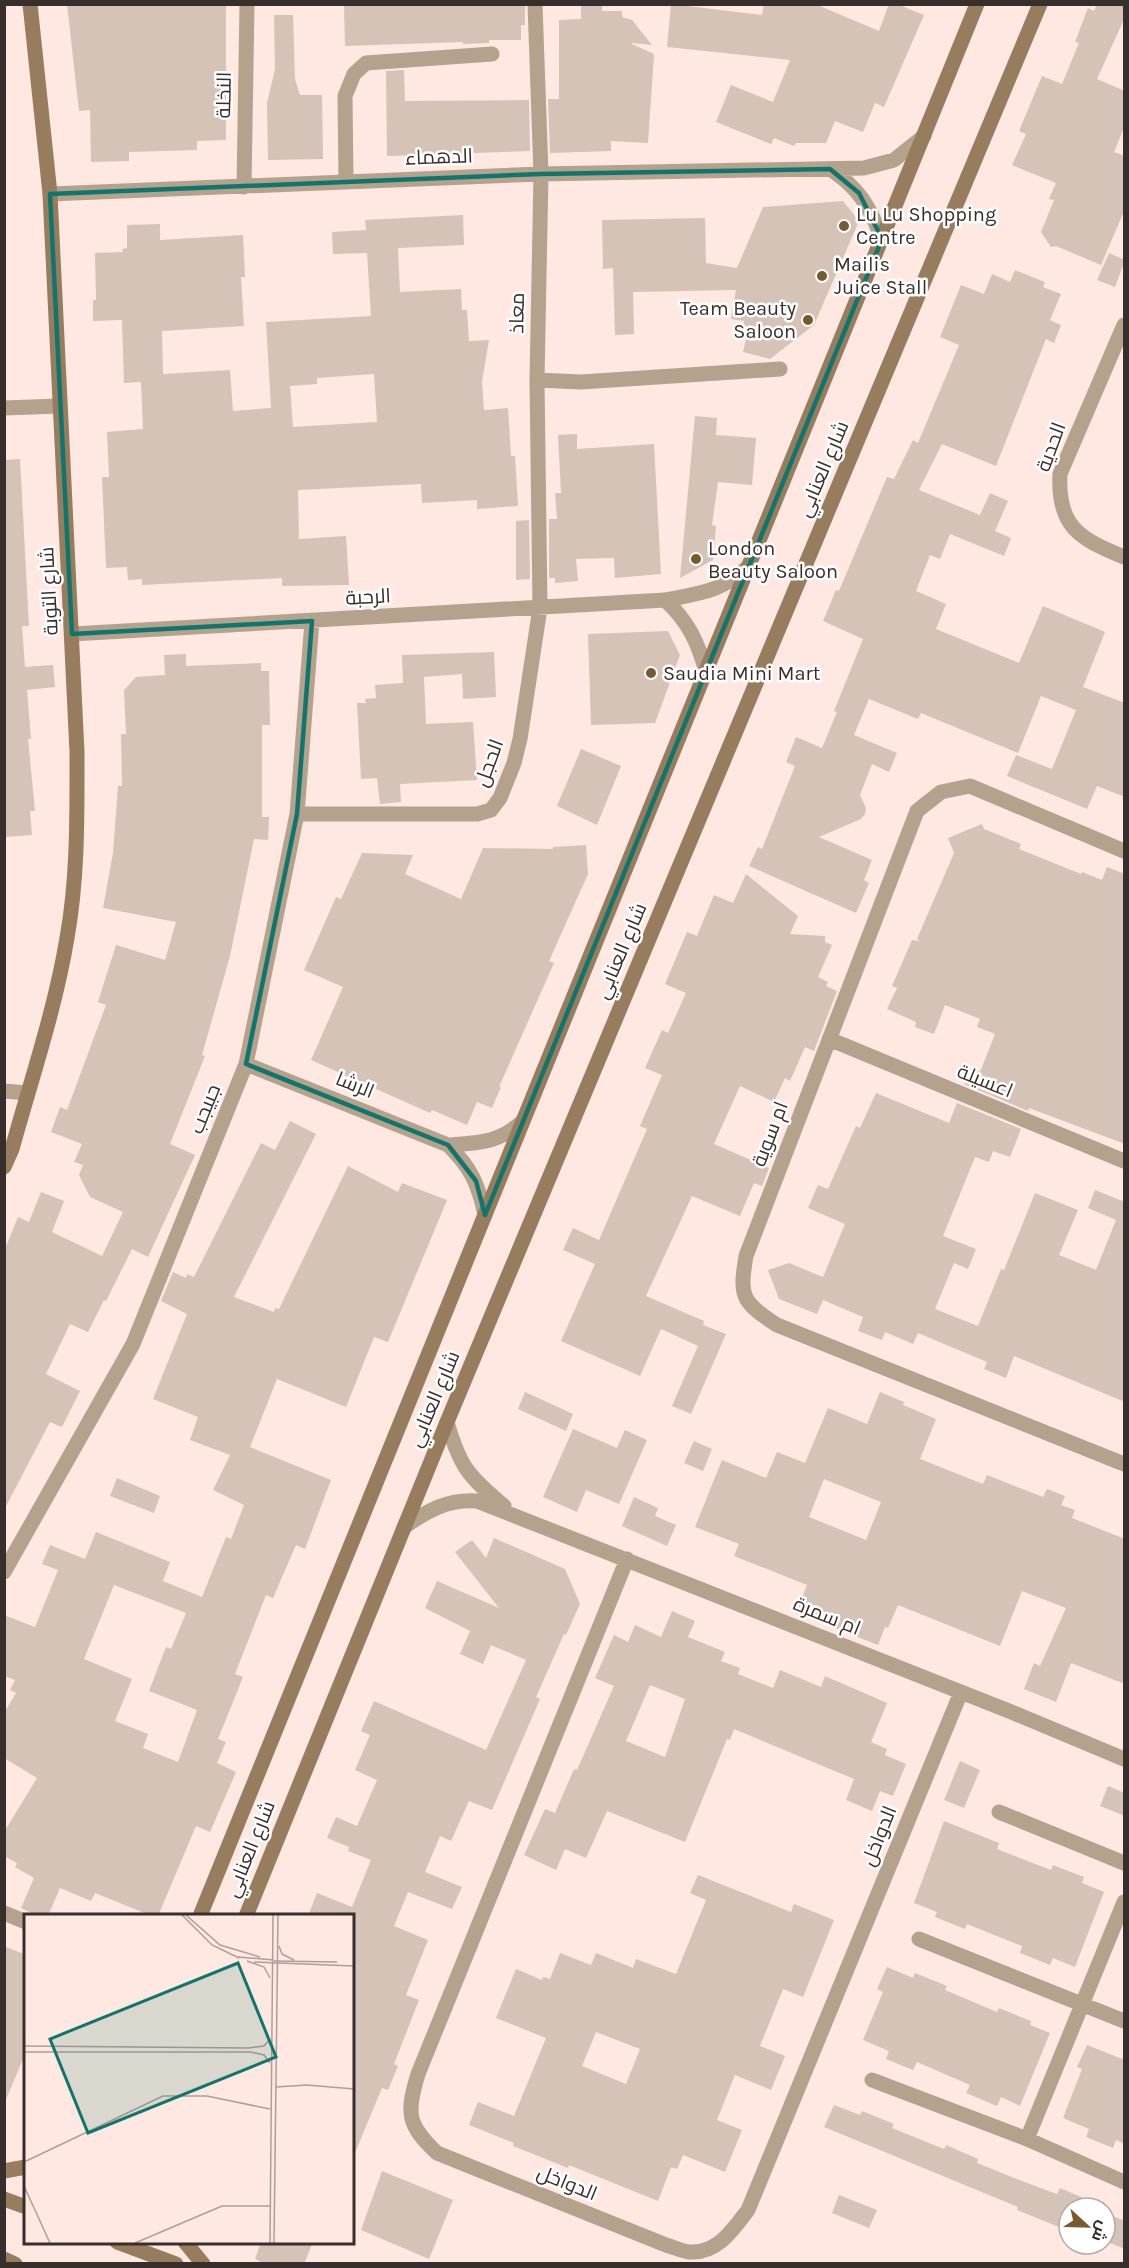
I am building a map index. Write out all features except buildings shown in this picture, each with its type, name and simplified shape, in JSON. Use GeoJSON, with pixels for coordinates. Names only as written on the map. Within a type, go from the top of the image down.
{"type":"FeatureCollection","features":[{"type":"Feature","properties":{"kind":"street","name":"شارع التوبة"},"geometry":{"type":"LineString","coordinates":[[4,1167],[12,1149],[53,1007],[68,938],[77,828],[77,752],[72,634],[50,194],[30,4]]}},
{"type":"Feature","properties":{"kind":"street","name":"النخلة"},"geometry":{"type":"LineString","coordinates":[[244,187],[247,4]]}},
{"type":"Feature","properties":{"kind":"street","name":"معاذ"},"geometry":{"type":"LineString","coordinates":[[536,4],[541,174],[537,380],[540,608]]}},
{"type":"Feature","properties":{"kind":"street","name":"شارع العنابي"},"geometry":{"type":"LineString","coordinates":[[199,1914],[977,4]]}},
{"type":"Feature","properties":{"kind":"street","name":"شارع العنابي"},"geometry":{"type":"LineString","coordinates":[[247,1914],[447,1422],[1040,4]]}},
{"type":"Feature","properties":{"kind":"street"},"geometry":{"type":"LineString","coordinates":[[346,182],[345,96],[354,74],[366,63],[492,54]]}},
{"type":"Feature","properties":{"kind":"street","name":"الدهماء"},"geometry":{"type":"LineString","coordinates":[[50,194],[541,174],[830,169],[880,165],[894,160],[924,136]]}},
{"type":"Feature","properties":{"kind":"street"},"geometry":{"type":"LineString","coordinates":[[830,169],[847,180],[859,193],[882,239]]}},
{"type":"Feature","properties":{"kind":"street","name":"الحدية"},"geometry":{"type":"LineString","coordinates":[[1125,325],[1060,474],[1059,496],[1066,516],[1078,533],[1094,545],[1125,557]]}},
{"type":"Feature","properties":{"kind":"street"},"geometry":{"type":"LineString","coordinates":[[537,380],[581,382],[780,369]]}},
{"type":"Feature","properties":{"kind":"street"},"geometry":{"type":"LineString","coordinates":[[4,408],[59,406]]}},
{"type":"Feature","properties":{"kind":"street","name":"الرحبة"},"geometry":{"type":"LineString","coordinates":[[72,634],[665,600],[724,586],[749,566]]}},
{"type":"Feature","properties":{"kind":"street"},"geometry":{"type":"LineString","coordinates":[[665,600],[681,615],[693,633],[706,672]]}},
{"type":"Feature","properties":{"kind":"street","name":"الحجل"},"geometry":{"type":"LineString","coordinates":[[297,814],[477,814],[491,810],[500,798],[514,763],[520,739],[540,608]]}},
{"type":"Feature","properties":{"kind":"street","name":"جبيجب"},"geometry":{"type":"LineString","coordinates":[[4,1572],[133,1344],[246,1064],[297,814],[312,621]]}},
{"type":"Feature","properties":{"kind":"street","name":"ام سوية"},"geometry":{"type":"LineString","coordinates":[[1125,851],[970,786],[941,792],[917,811],[746,1256],[742,1278],[744,1297],[758,1312],[777,1325],[1125,1464]]}},
{"type":"Feature","properties":{"kind":"street","name":"اعسيلة"},"geometry":{"type":"LineString","coordinates":[[829,1040],[1125,1161]]}},
{"type":"Feature","properties":{"kind":"street","name":"الرشا"},"geometry":{"type":"LineString","coordinates":[[246,1064],[448,1145],[471,1170],[485,1215]]}},
{"type":"Feature","properties":{"kind":"street"},"geometry":{"type":"LineString","coordinates":[[4,1091],[27,1093]]}},
{"type":"Feature","properties":{"kind":"street","name":"الرشا"},"geometry":{"type":"LineString","coordinates":[[448,1145],[484,1142],[499,1138],[512,1131],[523,1121]]}},
{"type":"Feature","properties":{"kind":"street","name":"ام سمرة"},"geometry":{"type":"LineString","coordinates":[[447,1422],[460,1461],[470,1475],[513,1514]]}},
{"type":"Feature","properties":{"kind":"street","name":"ام سمرة"},"geometry":{"type":"LineString","coordinates":[[404,1527],[426,1512],[459,1500],[477,1501],[1125,1759]]}},
{"type":"Feature","properties":{"kind":"street","name":"الدواخل"},"geometry":{"type":"LineString","coordinates":[[627,1559],[418,2074],[411,2096],[411,2118],[420,2137],[437,2153],[666,2245],[688,2252],[715,2248],[734,2229],[748,2210],[961,1692]]}},
{"type":"Feature","properties":{"kind":"street"},"geometry":{"type":"LineString","coordinates":[[999,1812],[1125,1863]]}},
{"type":"Feature","properties":{"kind":"street"},"geometry":{"type":"LineString","coordinates":[[1027,2139],[1125,1902]]}},
{"type":"Feature","properties":{"kind":"street"},"geometry":{"type":"LineString","coordinates":[[4,1912],[24,1921]]}},
{"type":"Feature","properties":{"kind":"street"},"geometry":{"type":"LineString","coordinates":[[919,1939],[1125,2021]]}},
{"type":"Feature","properties":{"kind":"street"},"geometry":{"type":"LineString","coordinates":[[872,2080],[1027,2139],[1125,2182]]}},
{"type":"Feature","properties":{"kind":"street"},"geometry":{"type":"LineString","coordinates":[[4,2170],[24,2167]]}},
{"type":"Feature","properties":{"kind":"street"},"geometry":{"type":"LineString","coordinates":[[4,2199],[24,2206]]}},
{"type":"Feature","properties":{"kind":"street"},"geometry":{"type":"LineString","coordinates":[[122,2244],[176,2264]]}},
{"type":"Feature","properties":{"kind":"street"},"geometry":{"type":"LineString","coordinates":[[187,2244],[203,2264]]}},
{"type":"Feature","properties":{"kind":"street"},"geometry":{"type":"LineString","coordinates":[[4,2259],[15,2264]]}},
{"type":"Feature","properties":{"kind":"highlighted area"},"geometry":{"type":"Polygon","coordinates":[[[830,169],[859,193],[882,239],[485,1215],[476,1181],[448,1145],[246,1064],[297,814],[312,621],[72,634],[50,194],[541,174],[830,169]]]}},
{"type":"Feature","properties":{"kind":"place","name":"Lu Lu Shopping Centre"},"geometry":{"type":"Point","coordinates":[844,226]}},
{"type":"Feature","properties":{"kind":"place","name":"Mailis Juice Stall"},"geometry":{"type":"Point","coordinates":[822,276]}},
{"type":"Feature","properties":{"kind":"place","name":"Team Beauty Saloon"},"geometry":{"type":"Point","coordinates":[808,320]}},
{"type":"Feature","properties":{"kind":"place","name":"London Beauty Saloon"},"geometry":{"type":"Point","coordinates":[696,559]}},
{"type":"Feature","properties":{"kind":"place","name":"Saudia Mini Mart"},"geometry":{"type":"Point","coordinates":[651,673]}}]}
